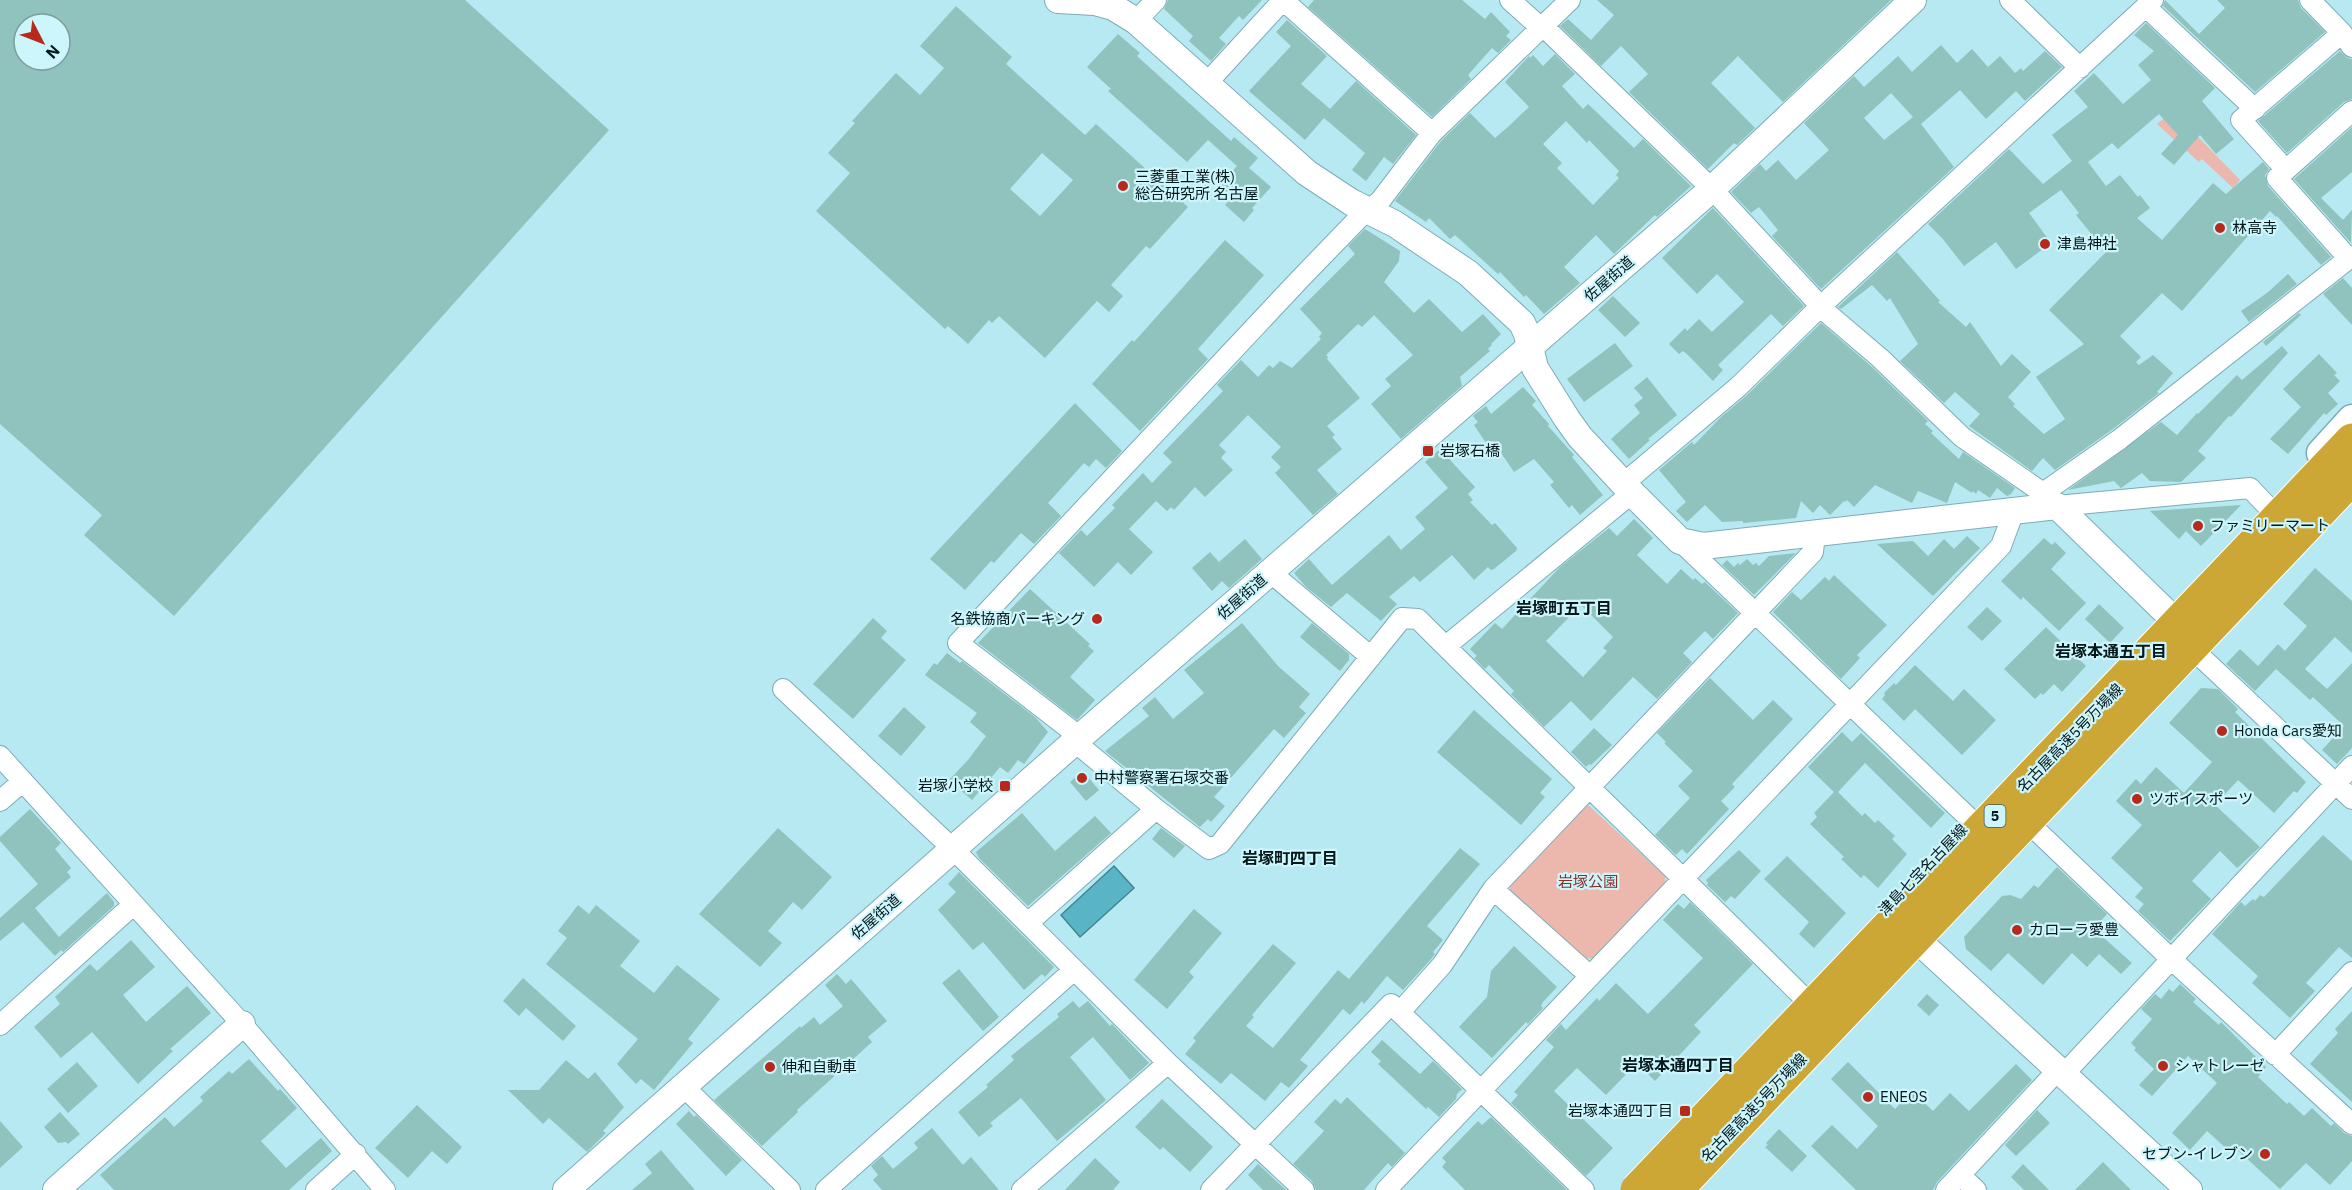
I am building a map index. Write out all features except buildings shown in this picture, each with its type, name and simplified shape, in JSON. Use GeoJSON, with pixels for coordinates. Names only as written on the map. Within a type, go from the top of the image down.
{"type":"FeatureCollection","features":[{"type":"Feature","properties":{"kind":"highway","name":"名古屋高速5号万場線"},"geometry":{"type":"LineString","coordinates":[[1637,1190],[2352,440]]}},
{"type":"Feature","properties":{"kind":"highway","name":"名古屋高速5号万場線"},"geometry":{"type":"LineString","coordinates":[[1676,1190],[2352,478]]}},
{"type":"Feature","properties":{"kind":"main road","name":"津島七宝名古屋線"},"geometry":{"type":"LineString","coordinates":[[1618,1190],[2169,615],[2352,419]]}},
{"type":"Feature","properties":{"kind":"main road"},"geometry":{"type":"LineString","coordinates":[[1692,1190],[2352,496]]}},
{"type":"Feature","properties":{"kind":"street"},"geometry":{"type":"LineString","coordinates":[[1069,0],[1095,2],[1113,7],[1136,21],[1307,173],[1351,202],[1395,224],[1468,273],[1522,323],[1535,368],[1566,419],[1627,488],[1971,820]]}},
{"type":"Feature","properties":{"kind":"street"},"geometry":{"type":"LineString","coordinates":[[1136,21],[1156,0]]}},
{"type":"Feature","properties":{"kind":"street"},"geometry":{"type":"LineString","coordinates":[[1207,83],[1283,0],[1432,133]]}},
{"type":"Feature","properties":{"kind":"street"},"geometry":{"type":"LineString","coordinates":[[1510,0],[1542,27],[1712,189],[1822,305],[1826,312],[1880,358],[1962,437],[2050,500],[2169,615],[2200,657],[2352,799]]}},
{"type":"Feature","properties":{"kind":"street"},"geometry":{"type":"LineString","coordinates":[[1570,0],[1432,133],[1370,211],[1358,219],[1300,279],[958,643],[1078,740],[1156,809],[1209,849],[1220,844],[1402,618],[1418,619],[1802,996]]}},
{"type":"Feature","properties":{"kind":"street","name":"佐屋街道"},"geometry":{"type":"LineString","coordinates":[[566,1190],[1270,572],[1712,189],[1913,0]]}},
{"type":"Feature","properties":{"kind":"street"},"geometry":{"type":"LineString","coordinates":[[2010,0],[2080,68]]}},
{"type":"Feature","properties":{"kind":"street"},"geometry":{"type":"LineString","coordinates":[[2286,170],[2241,120],[2347,40],[2310,0]]}},
{"type":"Feature","properties":{"kind":"street"},"geometry":{"type":"LineString","coordinates":[[1446,646],[1627,488],[1738,387],[1822,305],[2150,3],[2255,109]]}},
{"type":"Feature","properties":{"kind":"street"},"geometry":{"type":"LineString","coordinates":[[2050,500],[2120,440],[2350,257],[2277,178],[2352,111]]}},
{"type":"Feature","properties":{"kind":"street"},"geometry":{"type":"LineString","coordinates":[[1680,541],[1703,546],[2014,511],[2050,500],[2250,488],[2270,508]]}},
{"type":"Feature","properties":{"kind":"street"},"geometry":{"type":"LineString","coordinates":[[1386,1190],[2001,546],[2014,511]]}},
{"type":"Feature","properties":{"kind":"street"},"geometry":{"type":"LineString","coordinates":[[1400,1012],[1442,965],[1492,888],[1813,552],[1815,534]]}},
{"type":"Feature","properties":{"kind":"street"},"geometry":{"type":"LineString","coordinates":[[1270,572],[1371,657]]}},
{"type":"Feature","properties":{"kind":"street"},"geometry":{"type":"LineString","coordinates":[[783,689],[953,849],[1168,1063],[1304,1190]]}},
{"type":"Feature","properties":{"kind":"street"},"geometry":{"type":"LineString","coordinates":[[0,756],[242,1024],[385,1190]]}},
{"type":"Feature","properties":{"kind":"street"},"geometry":{"type":"LineString","coordinates":[[1946,1190],[2352,766]]}},
{"type":"Feature","properties":{"kind":"street"},"geometry":{"type":"LineString","coordinates":[[0,801],[23,781]]}},
{"type":"Feature","properties":{"kind":"street"},"geometry":{"type":"LineString","coordinates":[[1028,923],[1156,809]]}},
{"type":"Feature","properties":{"kind":"street"},"geometry":{"type":"LineString","coordinates":[[2036,830],[2170,958],[2352,1124]]}},
{"type":"Feature","properties":{"kind":"street"},"geometry":{"type":"LineString","coordinates":[[1492,888],[1590,976]]}},
{"type":"Feature","properties":{"kind":"street"},"geometry":{"type":"LineString","coordinates":[[0,1025],[133,905]]}},
{"type":"Feature","properties":{"kind":"street"},"geometry":{"type":"LineString","coordinates":[[1885,910],[2189,1190]]}},
{"type":"Feature","properties":{"kind":"street"},"geometry":{"type":"LineString","coordinates":[[826,1190],[1074,970]]}},
{"type":"Feature","properties":{"kind":"street"},"geometry":{"type":"LineString","coordinates":[[2275,1055],[2352,972]]}},
{"type":"Feature","properties":{"kind":"street"},"geometry":{"type":"LineString","coordinates":[[1211,1190],[1392,1004],[1584,1190]]}},
{"type":"Feature","properties":{"kind":"street"},"geometry":{"type":"LineString","coordinates":[[56,1190],[242,1024]]}},
{"type":"Feature","properties":{"kind":"street"},"geometry":{"type":"LineString","coordinates":[[1022,1190],[1168,1063]]}},
{"type":"Feature","properties":{"kind":"street"},"geometry":{"type":"LineString","coordinates":[[684,1087],[790,1190]]}},
{"type":"Feature","properties":{"kind":"street"},"geometry":{"type":"LineString","coordinates":[[316,1190],[356,1154]]}},
{"type":"Feature","properties":{"kind":"street"},"geometry":{"type":"LineString","coordinates":[[1960,1175],[1976,1190]]}},
{"type":"Feature","properties":{"kind":"green space"},"geometry":{"type":"Polygon","coordinates":[[[2173,111],[2240,180],[2233,188],[2202,159],[2199,162],[2157,124],[2173,111]]]}},
{"type":"Feature","properties":{"kind":"green space","name":"岩塚公園"},"geometry":{"type":"Polygon","coordinates":[[[1586,803],[1665,876],[1665,884],[1594,958],[1581,959],[1510,893],[1511,880],[1586,803]]]}},
{"type":"Feature","properties":{"kind":"water"},"geometry":{"type":"Polygon","coordinates":[[[1114,866],[1134,888],[1080,937],[1061,915],[1114,866]]]}},
{"type":"Feature","properties":{"kind":"place","name":"三菱重工業(株) 総合研究所 名古屋"},"geometry":{"type":"Point","coordinates":[1123,186]}},
{"type":"Feature","properties":{"kind":"place","name":"林高寺"},"geometry":{"type":"Point","coordinates":[2220,228]}},
{"type":"Feature","properties":{"kind":"place","name":"津島神社"},"geometry":{"type":"Point","coordinates":[2045,244]}},
{"type":"Feature","properties":{"kind":"place","name":"岩塚石橋"},"geometry":{"type":"Point","coordinates":[1428,451]}},
{"type":"Feature","properties":{"kind":"place","name":"ファミリーマート"},"geometry":{"type":"Point","coordinates":[2198,526]}},
{"type":"Feature","properties":{"kind":"place","name":"名鉄協商パーキング"},"geometry":{"type":"Point","coordinates":[1097,619]}},
{"type":"Feature","properties":{"kind":"place","name":"Honda Cars愛知"},"geometry":{"type":"Point","coordinates":[2222,731]}},
{"type":"Feature","properties":{"kind":"place","name":"中村警察署石塚交番"},"geometry":{"type":"Point","coordinates":[1082,778]}},
{"type":"Feature","properties":{"kind":"place","name":"岩塚小学校"},"geometry":{"type":"Point","coordinates":[1005,786]}},
{"type":"Feature","properties":{"kind":"place","name":"ツボイスポーツ"},"geometry":{"type":"Point","coordinates":[2137,799]}},
{"type":"Feature","properties":{"kind":"place","name":"カローラ愛豊"},"geometry":{"type":"Point","coordinates":[2017,930]}},
{"type":"Feature","properties":{"kind":"place","name":"シャトレーゼ"},"geometry":{"type":"Point","coordinates":[2163,1066]}},
{"type":"Feature","properties":{"kind":"place","name":"伸和自動車"},"geometry":{"type":"Point","coordinates":[770,1067]}},
{"type":"Feature","properties":{"kind":"place","name":"ENEOS"},"geometry":{"type":"Point","coordinates":[1868,1097]}},
{"type":"Feature","properties":{"kind":"place","name":"岩塚本通四丁目"},"geometry":{"type":"Point","coordinates":[1685,1111]}},
{"type":"Feature","properties":{"kind":"place","name":"セブン-イレブン"},"geometry":{"type":"Point","coordinates":[2265,1154]}},
{"type":"Feature","properties":{"kind":"district","name":"岩塚町五丁目"},"geometry":{"type":"Point","coordinates":[1564,608]}},
{"type":"Feature","properties":{"kind":"district","name":"岩塚本通五丁目"},"geometry":{"type":"Point","coordinates":[2111,651]}},
{"type":"Feature","properties":{"kind":"district","name":"岩塚町四丁目"},"geometry":{"type":"Point","coordinates":[1290,858]}},
{"type":"Feature","properties":{"kind":"district","name":"岩塚本通四丁目"},"geometry":{"type":"Point","coordinates":[1678,1065]}}]}
